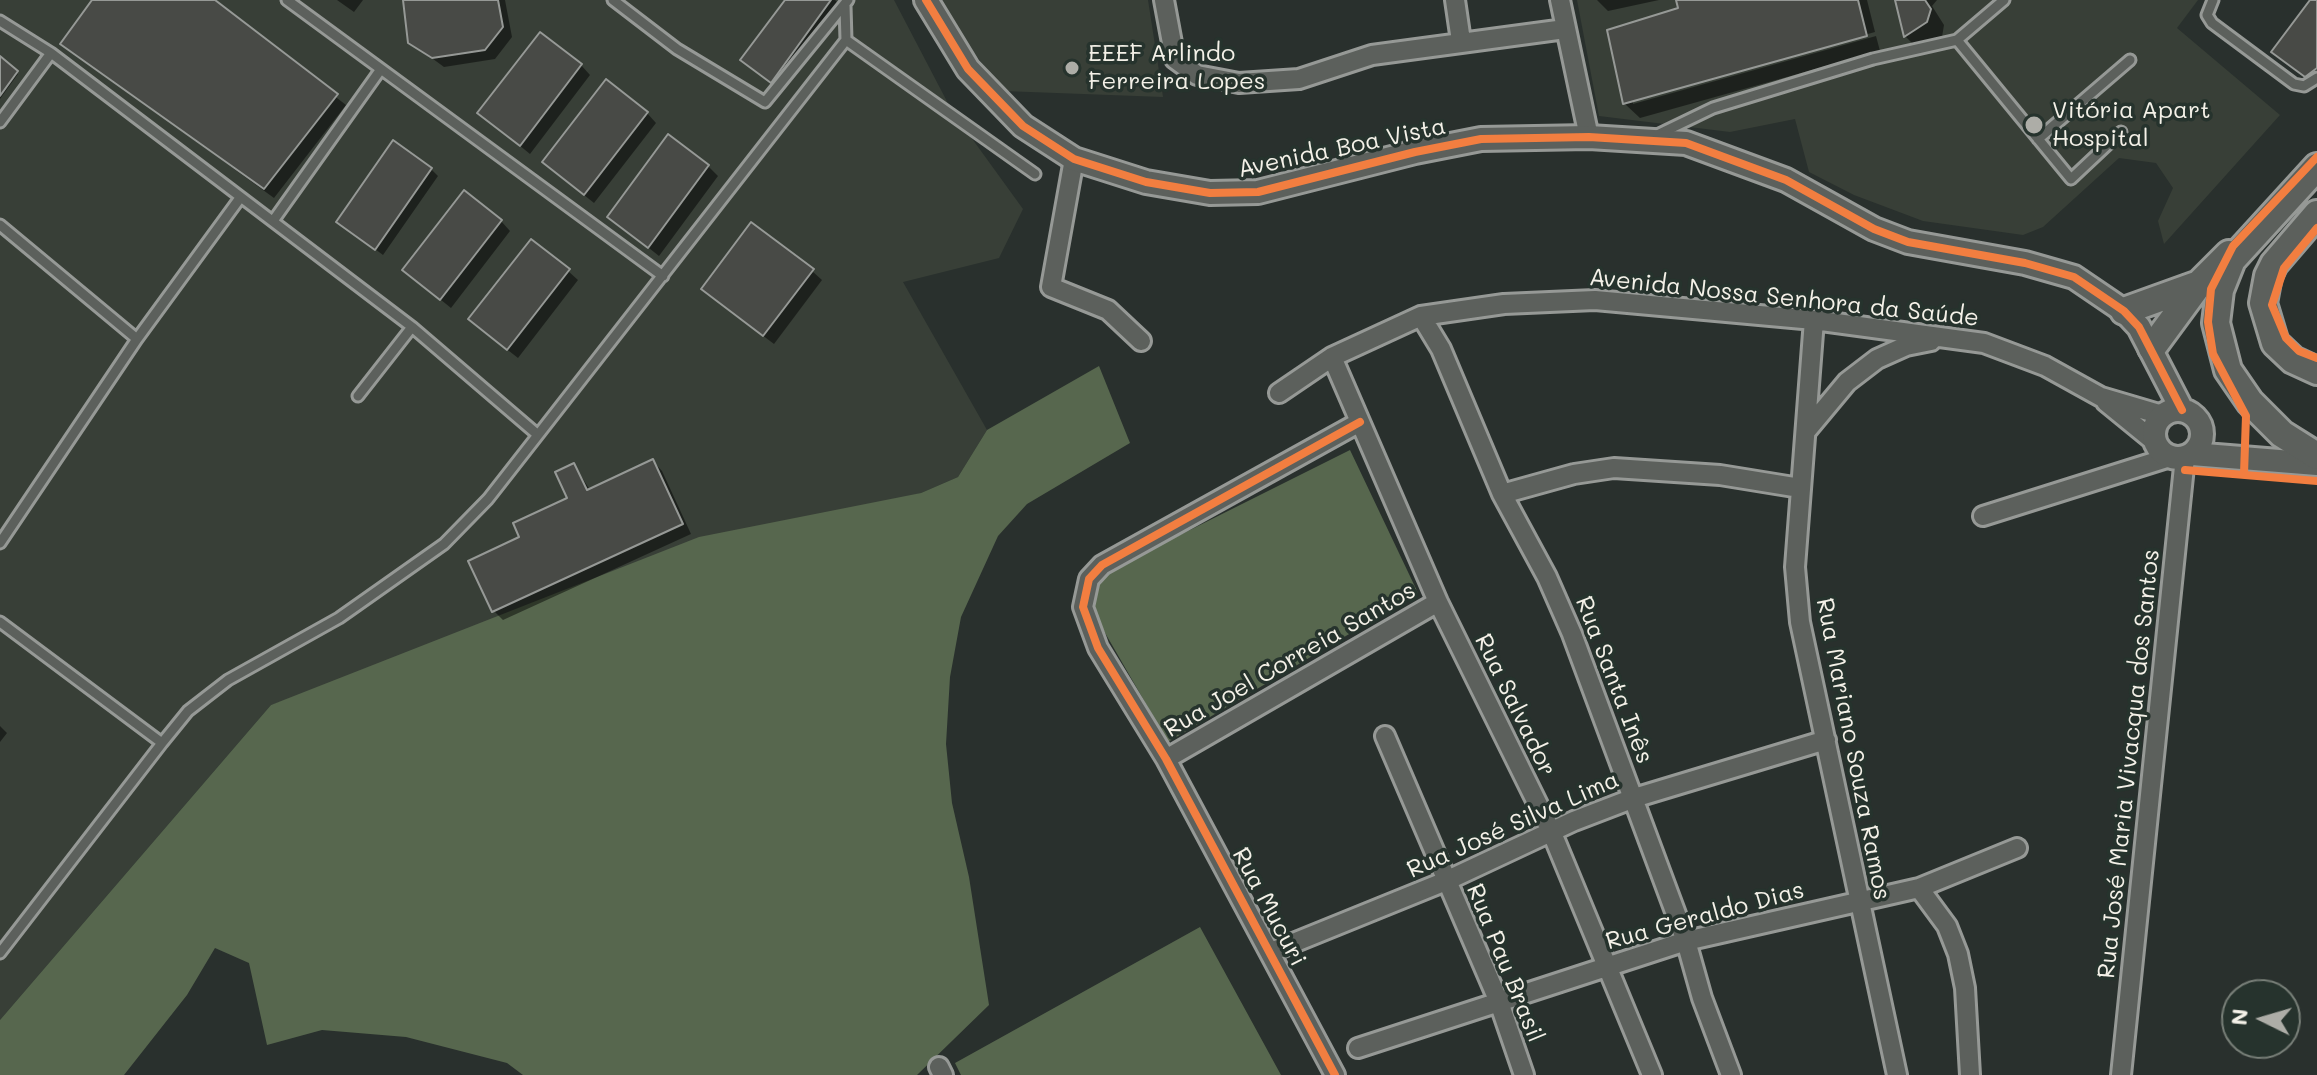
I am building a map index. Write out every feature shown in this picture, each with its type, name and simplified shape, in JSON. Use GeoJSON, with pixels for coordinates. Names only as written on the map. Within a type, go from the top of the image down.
{"type":"FeatureCollection","features":[{"type":"Feature","properties":{"kind":"main road"},"geometry":{"type":"LineString","coordinates":[[2152,348],[2199,284],[2311,173]]}},
{"type":"Feature","properties":{"kind":"main road"},"geometry":{"type":"LineString","coordinates":[[2311,173],[2232,260],[2220,290],[2216,323],[2225,362],[2250,402],[2282,434],[2317,456]]}},
{"type":"Feature","properties":{"kind":"main road"},"geometry":{"type":"LineString","coordinates":[[2317,214],[2274,264],[2263,303],[2268,331],[2275,343],[2293,360],[2317,371]]}},
{"type":"Feature","properties":{"kind":"main road"},"geometry":{"type":"LineString","coordinates":[[2124,311],[2199,284]]}},
{"type":"Feature","properties":{"kind":"street","name":"Avenida Boa Vista"},"geometry":{"type":"LineString","coordinates":[[926,0],[968,69],[1023,126],[1074,159],[1146,182],[1210,193],[1258,192],[1415,152],[1481,139],[1589,137],[1686,143],[1737,159],[1908,242],[2054,270],[2074,277],[2124,311],[2152,348],[2172,412]]}},
{"type":"Feature","properties":{"kind":"street"},"geometry":{"type":"LineString","coordinates":[[1164,0],[1175,59],[1197,75],[1239,83],[1299,79],[1372,55],[1565,29]]}},
{"type":"Feature","properties":{"kind":"street"},"geometry":{"type":"LineString","coordinates":[[1455,0],[1461,41]]}},
{"type":"Feature","properties":{"kind":"street"},"geometry":{"type":"LineString","coordinates":[[1560,0],[1589,137]]}},
{"type":"Feature","properties":{"kind":"street"},"geometry":{"type":"LineString","coordinates":[[1074,159],[1051,287],[1108,310],[1141,341]]}},
{"type":"Feature","properties":{"kind":"street","name":"Avenida Nossa Senhora da Saúde"},"geometry":{"type":"LineString","coordinates":[[1279,393],[1332,357],[1421,316],[1504,304],[1595,300],[1814,320],[1984,343],[2015,353],[2101,397],[2176,453]]}},
{"type":"Feature","properties":{"kind":"street","name":"Rua Santa Inês"},"geometry":{"type":"LineString","coordinates":[[1421,316],[1441,349],[1502,494],[1547,577],[1572,634],[1686,941],[1702,998],[1731,1075]]}},
{"type":"Feature","properties":{"kind":"street","name":"Rua Mariano Souza Ramos"},"geometry":{"type":"LineString","coordinates":[[1814,320],[1795,567],[1800,622],[1897,1075]]}},
{"type":"Feature","properties":{"kind":"street"},"geometry":{"type":"LineString","coordinates":[[1807,430],[1847,382],[1877,359],[1906,346],[1947,338]]}},
{"type":"Feature","properties":{"kind":"street","name":"Rua Salvador"},"geometry":{"type":"LineString","coordinates":[[1332,357],[1438,602],[1552,833],[1652,1075]]}},
{"type":"Feature","properties":{"kind":"street","name":"Avenida Nossa Senhora da Saúde"},"geometry":{"type":"LineString","coordinates":[[2101,397],[2172,412]]}},
{"type":"Feature","properties":{"kind":"street"},"geometry":{"type":"LineString","coordinates":[[1983,516],[2176,453],[2201,443],[2202,429],[2195,416],[2172,412],[2155,428],[2176,453],[2317,464]]}},
{"type":"Feature","properties":{"kind":"street","name":"Rua Mucuri"},"geometry":{"type":"LineString","coordinates":[[1335,1075],[1166,759],[1098,648],[1083,607],[1089,579],[1102,565],[1360,422]]}},
{"type":"Feature","properties":{"kind":"street","name":"Rua José Maria Vivacqua dos Santos"},"geometry":{"type":"LineString","coordinates":[[2121,1075],[2176,453]]}},
{"type":"Feature","properties":{"kind":"street"},"geometry":{"type":"LineString","coordinates":[[1502,494],[1562,477],[1614,468],[1707,473],[1800,488]]}},
{"type":"Feature","properties":{"kind":"street","name":"Rua Joel Correia Santos"},"geometry":{"type":"LineString","coordinates":[[1166,759],[1438,602]]}},
{"type":"Feature","properties":{"kind":"street","name":"Rua Pau Brasil"},"geometry":{"type":"LineString","coordinates":[[1385,736],[1499,1002],[1524,1075]]}},
{"type":"Feature","properties":{"kind":"street","name":"Rua José Silva Lima"},"geometry":{"type":"LineString","coordinates":[[1271,952],[1446,881],[1634,798],[1826,740]]}},
{"type":"Feature","properties":{"kind":"street","name":"Rua Geraldo Dias"},"geometry":{"type":"LineString","coordinates":[[1358,1048],[1686,941],[1919,888],[2017,848]]}},
{"type":"Feature","properties":{"kind":"street"},"geometry":{"type":"LineString","coordinates":[[1919,888],[1947,926],[1958,954],[1965,988],[1970,1075]]}},
{"type":"Feature","properties":{"kind":"lane"},"geometry":{"type":"LineString","coordinates":[[287,0],[663,276]]}},
{"type":"Feature","properties":{"kind":"lane"},"geometry":{"type":"LineString","coordinates":[[613,0],[677,49],[765,102],[846,3]]}},
{"type":"Feature","properties":{"kind":"lane"},"geometry":{"type":"LineString","coordinates":[[1646,141],[1713,108],[1873,59],[1957,40],[2004,0]]}},
{"type":"Feature","properties":{"kind":"lane"},"geometry":{"type":"LineString","coordinates":[[2213,0],[2207,15],[2212,23],[2294,84],[2304,86],[2317,78]]}},
{"type":"Feature","properties":{"kind":"lane"},"geometry":{"type":"LineString","coordinates":[[0,953],[188,711],[228,680],[339,618],[444,544],[488,499],[846,40],[846,3]]}},
{"type":"Feature","properties":{"kind":"lane"},"geometry":{"type":"LineString","coordinates":[[0,21],[51,53],[412,327],[538,435]]}},
{"type":"Feature","properties":{"kind":"lane"},"geometry":{"type":"LineString","coordinates":[[846,40],[1035,174]]}},
{"type":"Feature","properties":{"kind":"lane"},"geometry":{"type":"LineString","coordinates":[[1957,40],[2071,179],[2121,132]]}},
{"type":"Feature","properties":{"kind":"lane"},"geometry":{"type":"LineString","coordinates":[[0,122],[51,53]]}},
{"type":"Feature","properties":{"kind":"lane"},"geometry":{"type":"LineString","coordinates":[[2038,139],[2130,60]]}},
{"type":"Feature","properties":{"kind":"lane"},"geometry":{"type":"LineString","coordinates":[[273,221],[381,69]]}},
{"type":"Feature","properties":{"kind":"lane"},"geometry":{"type":"LineString","coordinates":[[0,543],[137,339],[240,198]]}},
{"type":"Feature","properties":{"kind":"lane"},"geometry":{"type":"LineString","coordinates":[[0,225],[137,339]]}},
{"type":"Feature","properties":{"kind":"lane"},"geometry":{"type":"LineString","coordinates":[[358,396],[412,327]]}},
{"type":"Feature","properties":{"kind":"lane"},"geometry":{"type":"LineString","coordinates":[[0,622],[162,743]]}},
{"type":"Feature","properties":{"kind":"shaded area"},"geometry":{"type":"Polygon","coordinates":[[[0,0],[894,0],[952,111],[1023,209],[999,258],[903,282],[987,430],[958,477],[921,493],[271,705],[0,1020],[0,0]]]}},
{"type":"Feature","properties":{"kind":"shaded area","name":"EEEF Arlindo Ferreira Lopes"},"geometry":{"type":"Polygon","coordinates":[[[941,0],[1148,0],[1163,97],[1003,91],[968,45],[941,0]]]}},
{"type":"Feature","properties":{"kind":"shaded area","name":"Vitória Apart Hospital"},"geometry":{"type":"Polygon","coordinates":[[[1577,0],[2198,0],[2177,28],[2280,115],[2164,244],[2158,221],[2173,188],[2156,163],[2119,158],[2043,227],[2023,235],[1923,221],[1854,195],[1809,172],[1795,119],[1730,132],[1599,116],[1577,0]]]}},
{"type":"Feature","properties":{"kind":"green space"},"geometry":{"type":"Polygon","coordinates":[[[1099,366],[1130,443],[1027,504],[998,536],[961,617],[950,677],[946,744],[952,803],[969,877],[989,1005],[917,1075],[523,1075],[507,1063],[406,1037],[322,1030],[267,1045],[249,963],[215,948],[187,995],[124,1075],[0,1075],[0,1020],[271,705],[699,537],[921,493],[958,477],[987,430],[1099,366]]]}},
{"type":"Feature","properties":{"kind":"green space"},"geometry":{"type":"Polygon","coordinates":[[[1350,450],[1418,593],[1168,742],[1078,586],[1350,450]]]}},
{"type":"Feature","properties":{"kind":"green space"},"geometry":{"type":"Polygon","coordinates":[[[1200,927],[1281,1075],[961,1075],[955,1063],[1200,927]]]}},
{"type":"Feature","properties":{"kind":"building"},"geometry":{"type":"Polygon","coordinates":[[[92,0],[215,0],[338,94],[264,189],[60,44],[92,0]]]}},
{"type":"Feature","properties":{"kind":"building"},"geometry":{"type":"Polygon","coordinates":[[[403,0],[498,0],[503,27],[485,50],[432,58],[408,43],[403,0]]]}},
{"type":"Feature","properties":{"kind":"building"},"geometry":{"type":"Polygon","coordinates":[[[785,0],[831,0],[771,83],[740,60],[785,0]]]}},
{"type":"Feature","properties":{"kind":"building"},"geometry":{"type":"Polygon","coordinates":[[[1676,0],[1858,0],[1867,36],[1623,104],[1607,30],[1678,8],[1676,0]]]}},
{"type":"Feature","properties":{"kind":"building"},"geometry":{"type":"Polygon","coordinates":[[[1895,0],[1925,0],[1931,9],[1927,22],[1904,37],[1895,0]]]}},
{"type":"Feature","properties":{"kind":"building"},"geometry":{"type":"Polygon","coordinates":[[[2310,0],[2317,0],[2317,68],[2305,77],[2271,52],[2310,0]]]}},
{"type":"Feature","properties":{"kind":"building"},"geometry":{"type":"Polygon","coordinates":[[[540,32],[582,64],[520,146],[477,113],[540,32]]]}},
{"type":"Feature","properties":{"kind":"building"},"geometry":{"type":"Polygon","coordinates":[[[0,56],[18,71],[0,96],[0,56]]]}},
{"type":"Feature","properties":{"kind":"building"},"geometry":{"type":"Polygon","coordinates":[[[606,79],[648,112],[584,195],[542,162],[606,79]]]}},
{"type":"Feature","properties":{"kind":"building"},"geometry":{"type":"Polygon","coordinates":[[[668,134],[709,165],[648,248],[607,217],[668,134]]]}},
{"type":"Feature","properties":{"kind":"building"},"geometry":{"type":"Polygon","coordinates":[[[393,140],[432,168],[375,250],[336,222],[393,140]]]}},
{"type":"Feature","properties":{"kind":"building"},"geometry":{"type":"Polygon","coordinates":[[[464,190],[502,220],[440,300],[402,270],[464,190]]]}},
{"type":"Feature","properties":{"kind":"building"},"geometry":{"type":"Polygon","coordinates":[[[751,222],[814,269],[763,336],[701,289],[751,222]]]}},
{"type":"Feature","properties":{"kind":"building"},"geometry":{"type":"Polygon","coordinates":[[[531,239],[570,269],[507,350],[468,319],[531,239]]]}},
{"type":"Feature","properties":{"kind":"building"},"geometry":{"type":"Polygon","coordinates":[[[653,459],[683,524],[492,612],[468,561],[519,537],[513,523],[567,498],[555,472],[574,463],[587,490],[653,459]]]}},
{"type":"Feature","properties":{"kind":"cycle path"},"geometry":{"type":"LineString","coordinates":[[926,0],[968,69],[1023,126],[1074,159],[1146,182],[1210,193],[1258,192],[1415,152],[1481,139],[1589,137],[1686,143],[1786,180],[1874,229],[1908,242],[2025,263],[2074,277],[2124,311],[2139,327],[2182,410]]}},
{"type":"Feature","properties":{"kind":"cycle path"},"geometry":{"type":"LineString","coordinates":[[2244,474],[2246,416],[2213,354],[2208,322],[2211,289],[2233,246],[2317,157]]}},
{"type":"Feature","properties":{"kind":"cycle path"},"geometry":{"type":"LineString","coordinates":[[2317,228],[2284,268],[2272,305],[2286,338],[2299,351],[2317,358]]}},
{"type":"Feature","properties":{"kind":"cycle path"},"geometry":{"type":"LineString","coordinates":[[1335,1075],[1166,759],[1098,648],[1083,607],[1089,579],[1102,565],[1360,422]]}},
{"type":"Feature","properties":{"kind":"cycle path"},"geometry":{"type":"LineString","coordinates":[[2185,470],[2317,481]]}},
{"type":"Feature","properties":{"kind":"place","name":"EEEF Arlindo Ferreira Lopes"},"geometry":{"type":"Point","coordinates":[1072,68]}},
{"type":"Feature","properties":{"kind":"place","name":"Vitória Apart Hospital"},"geometry":{"type":"Point","coordinates":[2034,125]}}]}
